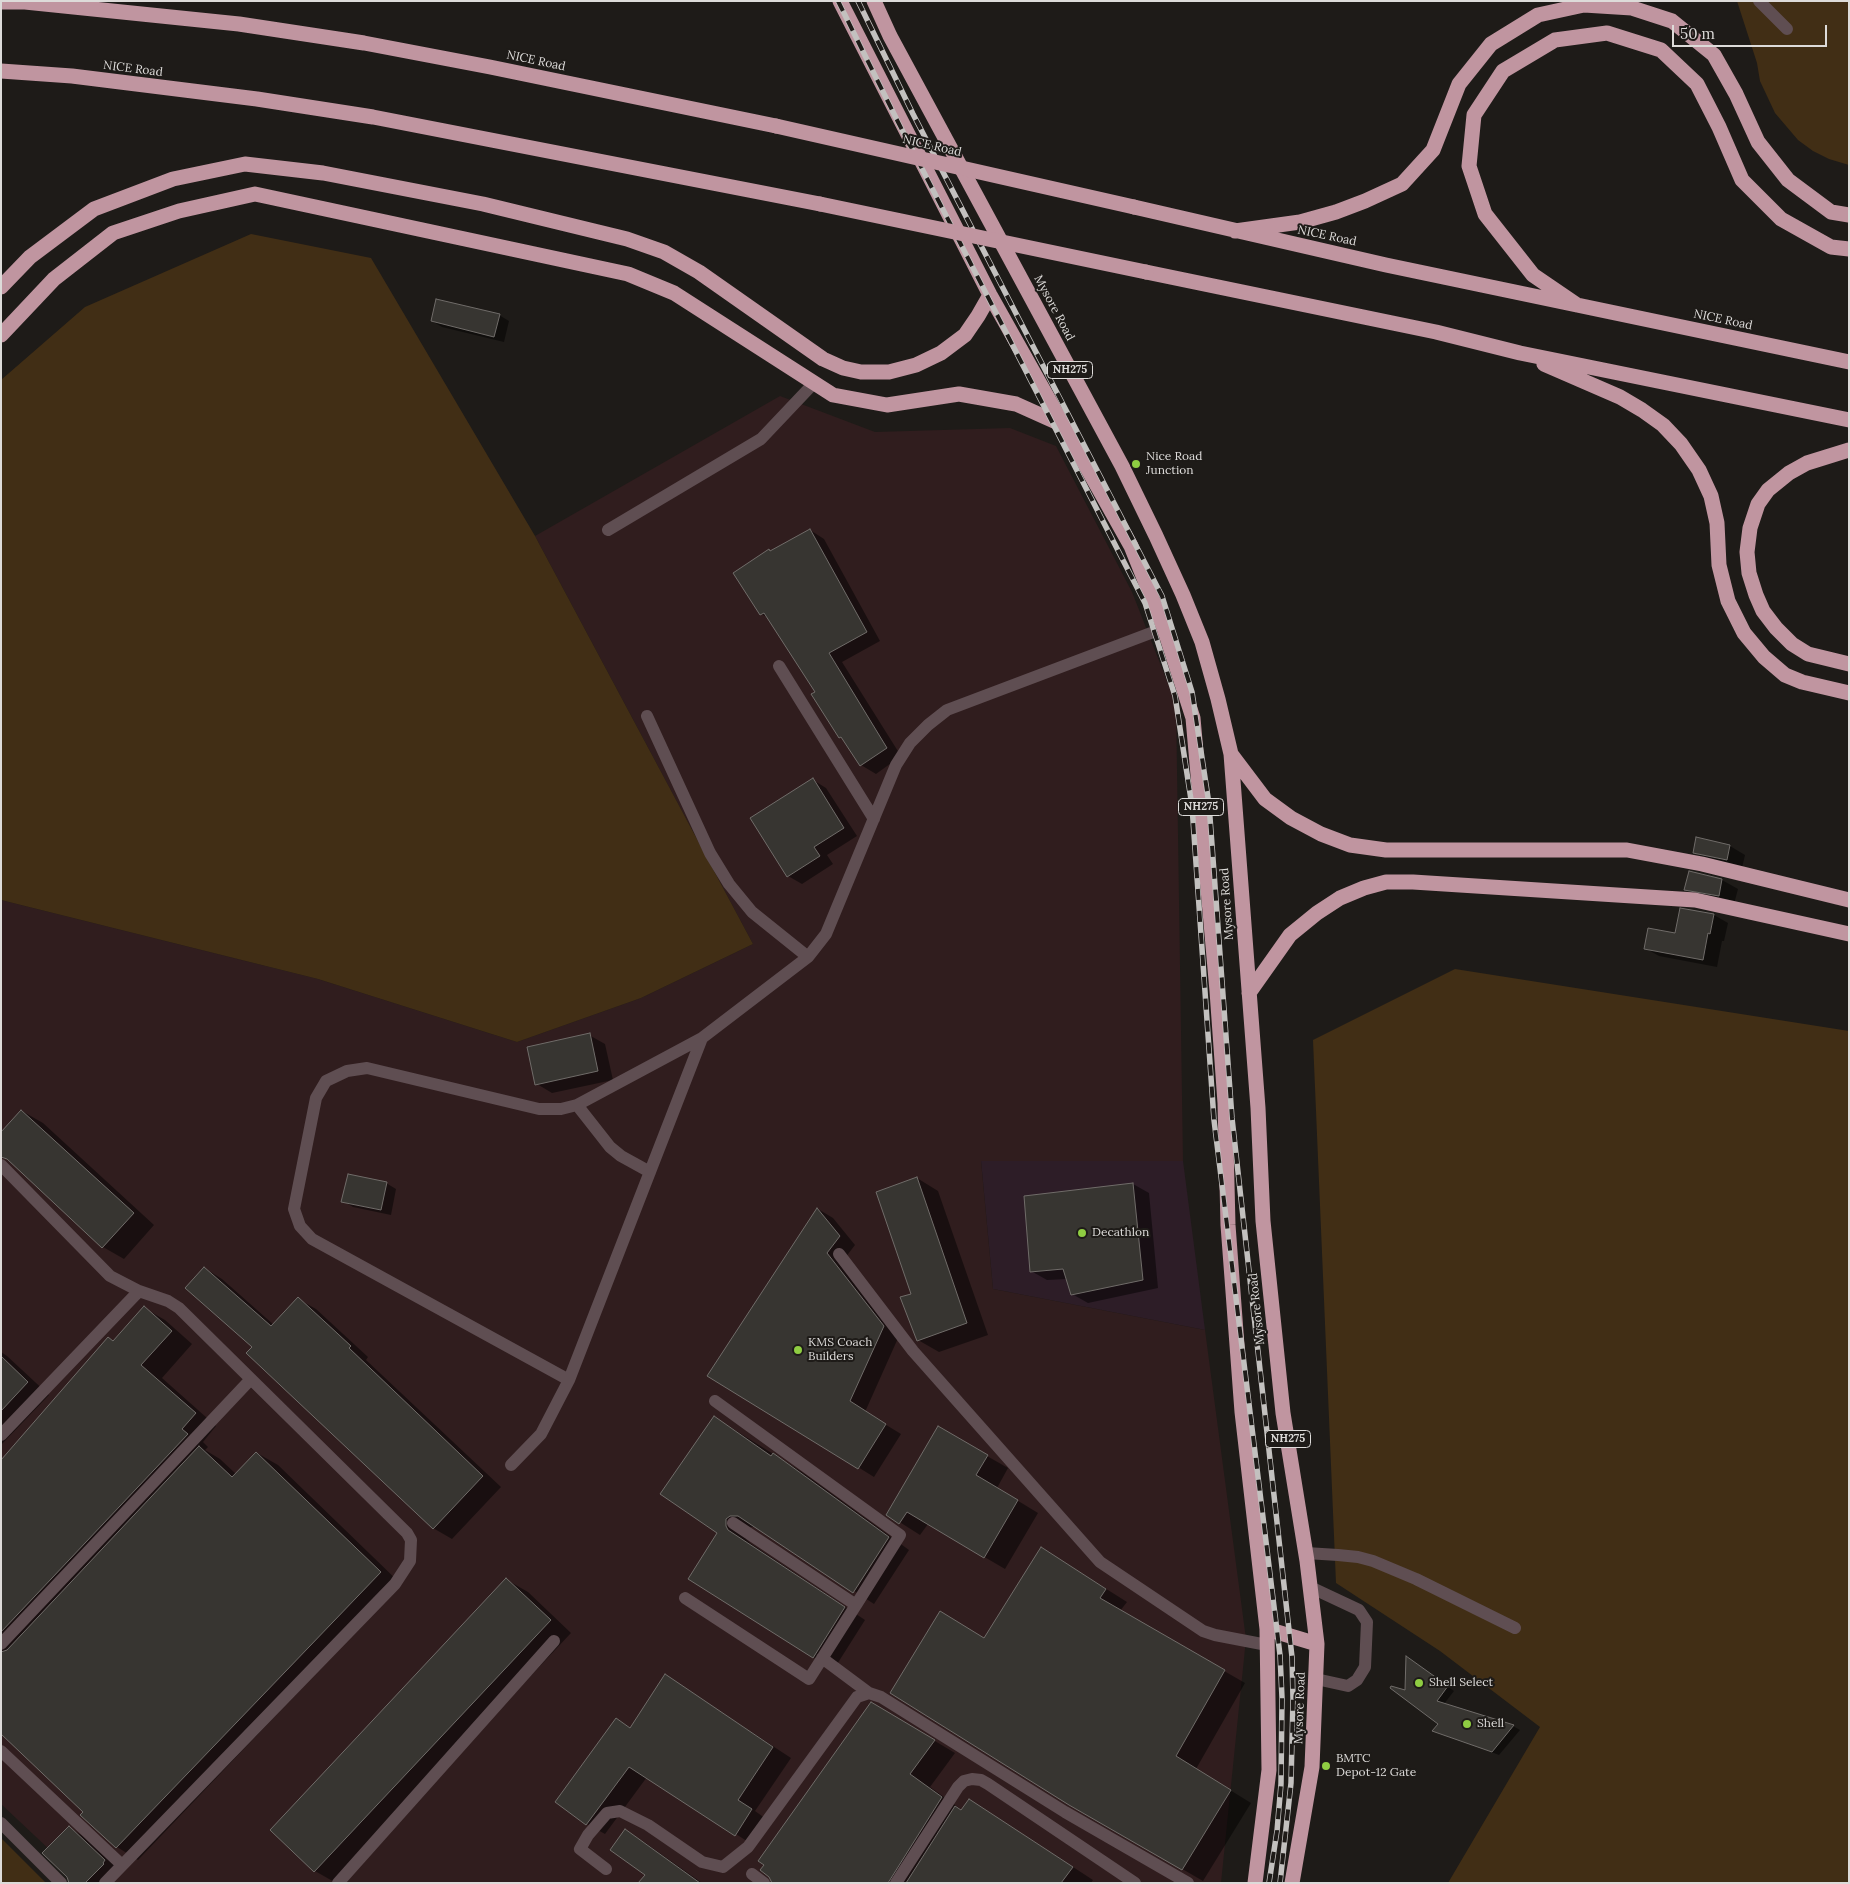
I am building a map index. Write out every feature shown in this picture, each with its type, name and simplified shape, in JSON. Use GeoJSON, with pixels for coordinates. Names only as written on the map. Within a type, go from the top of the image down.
{"type":"FeatureCollection","features":[{"type":"Feature","properties":{"kind":"highway","name":"Mysore Road"},"geometry":{"type":"LineString","coordinates":[[874,1],[894,45],[1122,466],[1156,536],[1202,642],[1231,754],[1258,1108],[1263,1221],[1283,1413],[1306,1553],[1318,1644],[1312,1767],[1292,1883]]}},
{"type":"Feature","properties":{"kind":"highway","name":"NICE Road"},"geometry":{"type":"LineString","coordinates":[[1,2],[25,2],[238,24],[364,43],[500,69],[776,126],[1235,231],[1849,362]]}},
{"type":"Feature","properties":{"kind":"highway","name":"Mysore Road"},"geometry":{"type":"LineString","coordinates":[[839,3],[990,295],[1131,546],[1164,628],[1193,718],[1225,1103],[1228,1225],[1242,1412],[1267,1629],[1269,1770],[1255,1883]]}},
{"type":"Feature","properties":{"kind":"highway"},"geometry":{"type":"LineString","coordinates":[[1235,231],[1300,222],[1336,212],[1365,202],[1402,184],[1433,150],[1459,84],[1491,44],[1538,15],[1584,5],[1632,8],[1672,21],[1679,26],[1714,55],[1736,94],[1758,142],[1788,180],[1831,212],[1849,215]]}},
{"type":"Feature","properties":{"kind":"highway"},"geometry":{"type":"LineString","coordinates":[[1577,305],[1534,275],[1485,214],[1469,166],[1474,115],[1503,70],[1555,40],[1607,33],[1661,50],[1697,84],[1719,127],[1742,180],[1781,219],[1831,247],[1849,249]]}},
{"type":"Feature","properties":{"kind":"highway","name":"NICE Road"},"geometry":{"type":"LineString","coordinates":[[1,71],[72,76],[247,98],[373,118],[820,204],[1436,332],[1520,353],[1849,420]]}},
{"type":"Feature","properties":{"kind":"highway"},"geometry":{"type":"LineString","coordinates":[[1,287],[30,257],[94,209],[173,179],[245,164],[323,173],[445,197],[626,239],[664,252],[699,272],[823,359],[843,368],[861,372],[889,372],[916,365],[941,353],[965,335],[990,295]]}},
{"type":"Feature","properties":{"kind":"highway"},"geometry":{"type":"LineString","coordinates":[[1,334],[54,278],[113,233],[179,211],[255,194],[628,274],[674,293],[833,395],[887,405],[959,394],[1016,404],[1065,426]]}},
{"type":"Feature","properties":{"kind":"highway"},"geometry":{"type":"LineString","coordinates":[[1520,353],[1620,397],[1642,410],[1663,426],[1681,444],[1699,470],[1711,496],[1717,522],[1719,565],[1728,601],[1744,633],[1764,657],[1785,675],[1802,682],[1849,693]]}},
{"type":"Feature","properties":{"kind":"highway"},"geometry":{"type":"LineString","coordinates":[[1849,450],[1807,463],[1789,472],[1768,490],[1758,504],[1752,520],[1747,552],[1749,572],[1756,595],[1763,611],[1776,628],[1792,644],[1808,654],[1849,664]]}},
{"type":"Feature","properties":{"kind":"highway"},"geometry":{"type":"LineString","coordinates":[[1231,754],[1265,798],[1291,818],[1321,834],[1350,845],[1386,850],[1627,850],[1702,864],[1849,900]]}},
{"type":"Feature","properties":{"kind":"highway"},"geometry":{"type":"LineString","coordinates":[[1249,993],[1290,934],[1340,898],[1364,888],[1386,882],[1413,882],[1695,900],[1849,934]]}},
{"type":"Feature","properties":{"kind":"highway"},"geometry":{"type":"LineString","coordinates":[[1267,1629],[1318,1644]]}},
{"type":"Feature","properties":{"kind":"street"},"geometry":{"type":"LineString","coordinates":[[1759,1],[1788,29]]}},
{"type":"Feature","properties":{"kind":"street"},"geometry":{"type":"LineString","coordinates":[[608,530],[761,439],[814,383]]}},
{"type":"Feature","properties":{"kind":"street"},"geometry":{"type":"LineString","coordinates":[[569,1380],[312,1239],[300,1226],[294,1209],[316,1098],[326,1081],[347,1072],[366,1068],[540,1109],[561,1109],[577,1105],[702,1038],[808,957],[826,934],[896,765],[910,744],[928,725],[947,710],[1164,628]]}},
{"type":"Feature","properties":{"kind":"street"},"geometry":{"type":"LineString","coordinates":[[779,666],[874,819]]}},
{"type":"Feature","properties":{"kind":"street"},"geometry":{"type":"LineString","coordinates":[[647,716],[710,853],[729,884],[752,912],[808,957]]}},
{"type":"Feature","properties":{"kind":"street"},"geometry":{"type":"LineString","coordinates":[[511,1465],[540,1434],[569,1380],[702,1038]]}},
{"type":"Feature","properties":{"kind":"street"},"geometry":{"type":"LineString","coordinates":[[577,1105],[610,1147],[621,1156],[650,1172]]}},
{"type":"Feature","properties":{"kind":"street"},"geometry":{"type":"LineString","coordinates":[[1,1165],[110,1276],[179,1308],[408,1533],[411,1540],[410,1561],[395,1584],[105,1883]]}},
{"type":"Feature","properties":{"kind":"street"},"geometry":{"type":"LineString","coordinates":[[839,1254],[913,1351],[1100,1562],[1204,1631],[1215,1635],[1267,1645]]}},
{"type":"Feature","properties":{"kind":"street"},"geometry":{"type":"LineString","coordinates":[[1,1435],[139,1291]]}},
{"type":"Feature","properties":{"kind":"street"},"geometry":{"type":"LineString","coordinates":[[1,1644],[251,1379]]}},
{"type":"Feature","properties":{"kind":"street"},"geometry":{"type":"LineString","coordinates":[[685,1598],[809,1679],[900,1535],[715,1401]]}},
{"type":"Feature","properties":{"kind":"street"},"geometry":{"type":"LineString","coordinates":[[733,1524],[856,1605]]}},
{"type":"Feature","properties":{"kind":"street"},"geometry":{"type":"LineString","coordinates":[[1306,1553],[1345,1555],[1373,1561],[1416,1579],[1515,1628]]}},
{"type":"Feature","properties":{"kind":"street"},"geometry":{"type":"LineString","coordinates":[[1310,1587],[1359,1610],[1367,1622],[1365,1668],[1358,1680],[1348,1686],[1316,1679]]}},
{"type":"Feature","properties":{"kind":"street"},"geometry":{"type":"LineString","coordinates":[[338,1883],[554,1641]]}},
{"type":"Feature","properties":{"kind":"street"},"geometry":{"type":"LineString","coordinates":[[822,1658],[869,1693],[881,1697],[1065,1812],[1188,1883]]}},
{"type":"Feature","properties":{"kind":"street"},"geometry":{"type":"LineString","coordinates":[[606,1869],[580,1849],[588,1835],[607,1813],[620,1811],[648,1825],[702,1862],[723,1867],[748,1847],[856,1697],[869,1693]]}},
{"type":"Feature","properties":{"kind":"street"},"geometry":{"type":"LineString","coordinates":[[1,1751],[122,1865]]}},
{"type":"Feature","properties":{"kind":"street"},"geometry":{"type":"LineString","coordinates":[[896,1883],[958,1787],[964,1781],[972,1778],[988,1784],[1135,1883]]}},
{"type":"Feature","properties":{"kind":"street"},"geometry":{"type":"LineString","coordinates":[[1,1823],[61,1883]]}},
{"type":"Feature","properties":{"kind":"street"},"geometry":{"type":"LineString","coordinates":[[752,1874],[764,1883]]}},
{"type":"Feature","properties":{"kind":"shaded area"},"geometry":{"type":"Polygon","coordinates":[[[1737,1],[1849,1],[1849,165],[1829,159],[1813,151],[1798,140],[1775,113],[1760,81],[1757,63],[1737,1]]]}},
{"type":"Feature","properties":{"kind":"shaded area"},"geometry":{"type":"Polygon","coordinates":[[[251,234],[371,258],[535,536],[753,944],[641,998],[517,1042],[318,979],[1,900],[1,380],[85,307],[251,234]]]}},
{"type":"Feature","properties":{"kind":"shaded area"},"geometry":{"type":"Polygon","coordinates":[[[780,396],[875,432],[1010,428],[1056,446],[1132,592],[1176,704],[1183,1161],[981,1161],[993,1289],[1205,1330],[1246,1639],[1221,1883],[85,1883],[1,1804],[1,900],[318,979],[517,1042],[641,998],[753,944],[535,536],[780,396]]]}},
{"type":"Feature","properties":{"kind":"shaded area"},"geometry":{"type":"Polygon","coordinates":[[[1455,969],[1849,1031],[1849,1883],[1448,1883],[1540,1727],[1440,1651],[1336,1583],[1313,1040],[1455,969]]]}},
{"type":"Feature","properties":{"kind":"shaded area"},"geometry":{"type":"Polygon","coordinates":[[[981,1161],[1183,1161],[1205,1330],[993,1289],[981,1161]]]}},
{"type":"Feature","properties":{"kind":"shaded area"},"geometry":{"type":"Polygon","coordinates":[[[1,1838],[46,1883],[1,1883],[1,1838]]]}},
{"type":"Feature","properties":{"kind":"building"},"geometry":{"type":"Polygon","coordinates":[[[436,299],[500,314],[494,337],[431,321],[436,299]]]}},
{"type":"Feature","properties":{"kind":"building"},"geometry":{"type":"Polygon","coordinates":[[[810,529],[867,632],[829,653],[887,748],[860,766],[841,737],[839,738],[811,694],[815,692],[764,613],[760,615],[733,573],[769,549],[770,551],[810,529]]]}},
{"type":"Feature","properties":{"kind":"building"},"geometry":{"type":"Polygon","coordinates":[[[813,778],[844,828],[814,847],[820,856],[787,877],[750,818],[813,778]]]}},
{"type":"Feature","properties":{"kind":"building"},"geometry":{"type":"Polygon","coordinates":[[[1696,837],[1730,845],[1727,860],[1693,853],[1696,837]]]}},
{"type":"Feature","properties":{"kind":"building"},"geometry":{"type":"Polygon","coordinates":[[[1689,871],[1722,879],[1719,896],[1684,890],[1689,871]]]}},
{"type":"Feature","properties":{"kind":"building"},"geometry":{"type":"Polygon","coordinates":[[[1680,908],[1714,914],[1703,960],[1644,949],[1648,928],[1675,933],[1680,908]]]}},
{"type":"Feature","properties":{"kind":"building"},"geometry":{"type":"Polygon","coordinates":[[[590,1033],[598,1071],[535,1085],[527,1047],[590,1033]]]}},
{"type":"Feature","properties":{"kind":"building"},"geometry":{"type":"Polygon","coordinates":[[[21,1110],[134,1213],[102,1248],[7,1159],[1,1157],[1,1132],[21,1110]]]}},
{"type":"Feature","properties":{"kind":"building"},"geometry":{"type":"Polygon","coordinates":[[[348,1174],[387,1182],[381,1210],[341,1202],[348,1174]]]}},
{"type":"Feature","properties":{"kind":"building"},"geometry":{"type":"Polygon","coordinates":[[[917,1177],[967,1323],[917,1341],[900,1297],[911,1294],[876,1192],[917,1177]]]}},
{"type":"Feature","properties":{"kind":"building","name":"Decathlon"},"geometry":{"type":"Polygon","coordinates":[[[1133,1183],[1143,1280],[1071,1295],[1063,1269],[1030,1272],[1024,1196],[1133,1183]]]}},
{"type":"Feature","properties":{"kind":"building","name":"KMS Coach Builders"},"geometry":{"type":"Polygon","coordinates":[[[817,1208],[840,1236],[827,1253],[884,1326],[850,1401],[886,1424],[858,1469],[707,1376],[817,1208]]]}},
{"type":"Feature","properties":{"kind":"building"},"geometry":{"type":"Polygon","coordinates":[[[204,1267],[271,1326],[298,1297],[351,1346],[349,1348],[483,1476],[433,1529],[246,1353],[252,1347],[185,1288],[204,1267]]]}},
{"type":"Feature","properties":{"kind":"building"},"geometry":{"type":"Polygon","coordinates":[[[144,1306],[172,1331],[141,1365],[196,1413],[182,1429],[188,1434],[1,1632],[1,1460],[108,1337],[113,1341],[144,1306]]]}},
{"type":"Feature","properties":{"kind":"building"},"geometry":{"type":"Polygon","coordinates":[[[1,1356],[28,1382],[1,1411],[1,1356]]]}},
{"type":"Feature","properties":{"kind":"building"},"geometry":{"type":"Polygon","coordinates":[[[714,1416],[771,1456],[773,1453],[889,1537],[853,1593],[738,1516],[730,1516],[726,1519],[728,1530],[845,1607],[813,1658],[688,1579],[717,1533],[660,1494],[714,1416]]]}},
{"type":"Feature","properties":{"kind":"building"},"geometry":{"type":"Polygon","coordinates":[[[938,1426],[988,1455],[976,1475],[1018,1500],[984,1558],[907,1512],[899,1524],[886,1515],[938,1426]]]}},
{"type":"Feature","properties":{"kind":"building"},"geometry":{"type":"Polygon","coordinates":[[[199,1446],[232,1477],[256,1452],[381,1572],[116,1848],[80,1815],[83,1812],[1,1734],[1,1652],[7,1650],[199,1446]]]}},
{"type":"Feature","properties":{"kind":"building"},"geometry":{"type":"Polygon","coordinates":[[[1041,1547],[1106,1589],[1100,1598],[1225,1670],[1176,1756],[1231,1790],[1182,1870],[1069,1805],[890,1693],[940,1611],[984,1638],[1041,1547]]]}},
{"type":"Feature","properties":{"kind":"building"},"geometry":{"type":"Polygon","coordinates":[[[506,1578],[551,1620],[314,1872],[270,1830],[506,1578]]]}},
{"type":"Feature","properties":{"kind":"building"},"geometry":{"type":"Polygon","coordinates":[[[1406,1656],[1448,1686],[1437,1701],[1514,1725],[1492,1752],[1432,1731],[1438,1724],[1390,1688],[1391,1686],[1405,1690],[1406,1656]]]}},
{"type":"Feature","properties":{"kind":"building"},"geometry":{"type":"Polygon","coordinates":[[[665,1674],[773,1747],[738,1800],[752,1809],[735,1836],[629,1767],[586,1825],[555,1802],[616,1718],[630,1728],[665,1674]]]}},
{"type":"Feature","properties":{"kind":"building"},"geometry":{"type":"Polygon","coordinates":[[[871,1702],[935,1740],[910,1774],[942,1797],[888,1883],[772,1883],[769,1877],[760,1870],[764,1865],[758,1861],[871,1702]]]}},
{"type":"Feature","properties":{"kind":"building"},"geometry":{"type":"Polygon","coordinates":[[[969,1799],[1073,1867],[1061,1883],[906,1883],[955,1806],[961,1810],[969,1799]]]}},
{"type":"Feature","properties":{"kind":"building"},"geometry":{"type":"Polygon","coordinates":[[[69,1826],[105,1860],[104,1864],[85,1883],[69,1883],[67,1877],[42,1853],[69,1826]]]}},
{"type":"Feature","properties":{"kind":"building"},"geometry":{"type":"Polygon","coordinates":[[[625,1829],[700,1883],[638,1883],[645,1875],[610,1850],[625,1829]]]}},
{"type":"Feature","properties":{"kind":"railway"},"geometry":{"type":"LineString","coordinates":[[838,1],[898,122],[1145,603],[1175,696],[1192,806],[1214,1120],[1280,1655],[1282,1698],[1281,1784],[1277,1831],[1269,1883]]}},
{"type":"Feature","properties":{"kind":"railway"},"geometry":{"type":"LineString","coordinates":[[858,1],[913,114],[1162,596],[1192,692],[1209,804],[1232,1118],[1292,1657],[1291,1783],[1280,1883]]}},
{"type":"Feature","properties":{"kind":"place","name":"Nice Road Junction"},"geometry":{"type":"Point","coordinates":[1136,464]}},
{"type":"Feature","properties":{"kind":"place","name":"Decathlon"},"geometry":{"type":"Point","coordinates":[1082,1233]}},
{"type":"Feature","properties":{"kind":"place","name":"KMS Coach Builders"},"geometry":{"type":"Point","coordinates":[798,1350]}},
{"type":"Feature","properties":{"kind":"place","name":"Shell Select"},"geometry":{"type":"Point","coordinates":[1419,1683]}},
{"type":"Feature","properties":{"kind":"place","name":"Shell"},"geometry":{"type":"Point","coordinates":[1467,1724]}},
{"type":"Feature","properties":{"kind":"place","name":"BMTC Depot-12 Gate"},"geometry":{"type":"Point","coordinates":[1326,1766]}}]}
